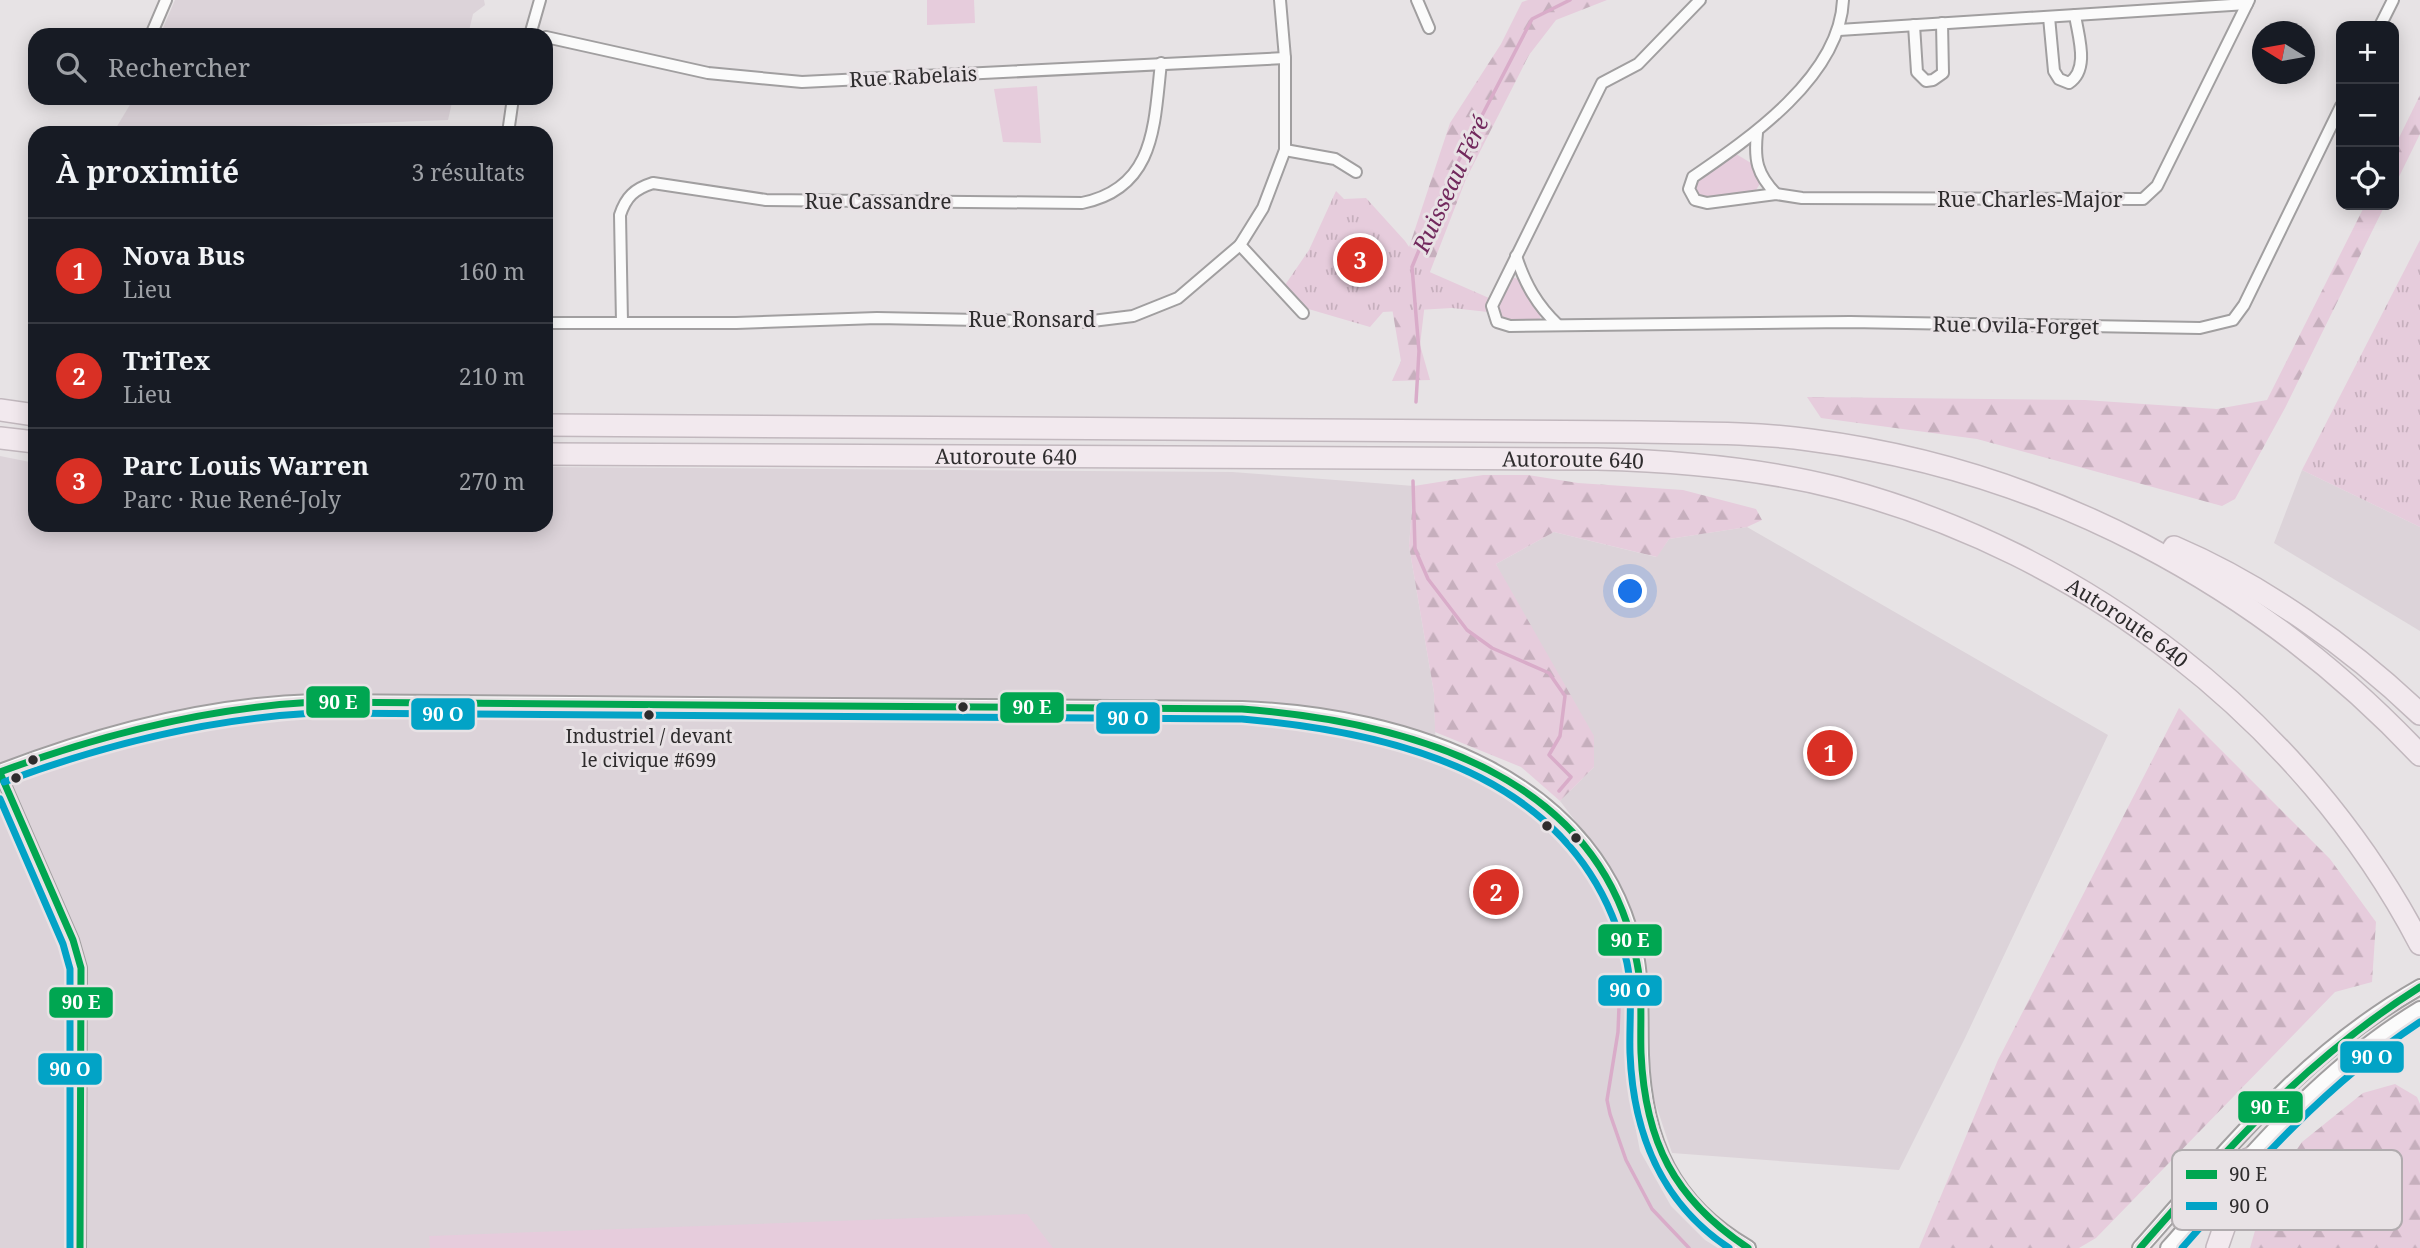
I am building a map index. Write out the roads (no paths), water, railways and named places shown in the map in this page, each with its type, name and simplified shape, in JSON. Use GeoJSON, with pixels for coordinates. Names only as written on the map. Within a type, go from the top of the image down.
{"type":"FeatureCollection","features":[{"type":"Feature","properties":{"kind":"highway"},"geometry":{"type":"LineString","coordinates":[[0,410],[28,414]]}},
{"type":"Feature","properties":{"kind":"highway","name":"Autoroute 640"},"geometry":{"type":"LineString","coordinates":[[553,425],[1529,430],[1757,435],[1825,442],[1921,460],[1979,476],[2070,509],[2200,567],[2243,593],[2351,687],[2420,755]]}},
{"type":"Feature","properties":{"kind":"highway"},"geometry":{"type":"LineString","coordinates":[[0,438],[28,441]]}},
{"type":"Feature","properties":{"kind":"highway","name":"Autoroute 640"},"geometry":{"type":"LineString","coordinates":[[553,454],[1597,459],[1713,466],[1826,485],[1940,522],[2049,572],[2108,607],[2161,645],[2251,720],[2313,786],[2367,858],[2420,944]]}},
{"type":"Feature","properties":{"kind":"highway"},"geometry":{"type":"LineString","coordinates":[[2243,593],[2356,660],[2420,714]]}},
{"type":"Feature","properties":{"kind":"highway"},"geometry":{"type":"LineString","coordinates":[[2217,1248],[2223,1230]]}},
{"type":"Feature","properties":{"kind":"street"},"geometry":{"type":"LineString","coordinates":[[154,28],[166,0]]}},
{"type":"Feature","properties":{"kind":"street"},"geometry":{"type":"LineString","coordinates":[[534,28],[540,0]]}},
{"type":"Feature","properties":{"kind":"street","name":"Rue Ronsard"},"geometry":{"type":"LineString","coordinates":[[553,323],[736,323],[877,318],[1084,322],[1133,316],[1178,298],[1240,246],[1263,208],[1285,150],[1280,0]]}},
{"type":"Feature","properties":{"kind":"street"},"geometry":{"type":"LineString","coordinates":[[1417,0],[1429,28]]}},
{"type":"Feature","properties":{"kind":"street","name":"Rue Ovila-Forget"},"geometry":{"type":"LineString","coordinates":[[1700,0],[1638,64],[1602,83],[1492,306],[1497,322],[1510,326],[1850,322],[2200,328],[2233,320],[2244,305],[2336,116]]}},
{"type":"Feature","properties":{"kind":"street","name":"Rue Charles-Major"},"geometry":{"type":"LineString","coordinates":[[1843,0],[1839,30],[1810,78],[1757,133],[1693,177],[1689,189],[1695,200],[1707,203],[1776,194],[1802,198],[2143,199],[2157,186],[2248,2]]}},
{"type":"Feature","properties":{"kind":"street"},"geometry":{"type":"LineString","coordinates":[[2382,21],[2393,0]]}},
{"type":"Feature","properties":{"kind":"street"},"geometry":{"type":"LineString","coordinates":[[1839,30],[2248,2]]}},
{"type":"Feature","properties":{"kind":"street"},"geometry":{"type":"LineString","coordinates":[[2049,17],[2054,71],[2059,79],[2069,83],[2077,78],[2082,62],[2075,15]]}},
{"type":"Feature","properties":{"kind":"street"},"geometry":{"type":"LineString","coordinates":[[1914,25],[1917,72],[1926,80],[1933,80],[1943,73],[1942,23]]}},
{"type":"Feature","properties":{"kind":"street","name":"Rue Rabelais"},"geometry":{"type":"LineString","coordinates":[[553,39],[708,73],[802,82],[1284,58]]}},
{"type":"Feature","properties":{"kind":"street","name":"Rue Cassandre"},"geometry":{"type":"LineString","coordinates":[[622,322],[620,215],[625,200],[637,188],[653,183],[766,200],[1082,202],[1102,199],[1122,189],[1151,142],[1161,63]]}},
{"type":"Feature","properties":{"kind":"street"},"geometry":{"type":"LineString","coordinates":[[509,126],[512,105]]}},
{"type":"Feature","properties":{"kind":"street"},"geometry":{"type":"LineString","coordinates":[[1757,133],[1755,166],[1762,180],[1776,194]]}},
{"type":"Feature","properties":{"kind":"street"},"geometry":{"type":"LineString","coordinates":[[1285,150],[1335,159],[1356,173]]}},
{"type":"Feature","properties":{"kind":"street"},"geometry":{"type":"LineString","coordinates":[[1240,246],[1303,313]]}},
{"type":"Feature","properties":{"kind":"street"},"geometry":{"type":"LineString","coordinates":[[1516,256],[1524,281],[1542,310],[1558,325]]}},
{"type":"Feature","properties":{"kind":"street"},"geometry":{"type":"LineString","coordinates":[[80,1248],[81,968],[74,940],[0,772],[149,724],[228,709],[314,702],[1242,709],[1318,716],[1392,731],[1464,756],[1517,784],[1556,816],[1594,859],[1616,898],[1634,948],[1640,987],[1642,1080],[1649,1120],[1660,1155],[1678,1188],[1695,1209],[1748,1248]]}},
{"type":"Feature","properties":{"kind":"street"},"geometry":{"type":"LineString","coordinates":[[2229,1150],[2297,1076],[2364,1021],[2420,987]]}},
{"type":"Feature","properties":{"kind":"street"},"geometry":{"type":"LineString","coordinates":[[2257,1150],[2329,1076],[2420,1010]]}},
{"type":"Feature","properties":{"kind":"street"},"geometry":{"type":"LineString","coordinates":[[2140,1248],[2172,1213]]}},
{"type":"Feature","properties":{"kind":"street"},"geometry":{"type":"LineString","coordinates":[[2168,1248],[2184,1230]]}},
{"type":"Feature","properties":{"kind":"waterway","name":"Ruisseau Féré"},"geometry":{"type":"LineString","coordinates":[[1416,402],[1419,351],[1412,267],[1446,185],[1532,19],[1570,0]]}},
{"type":"Feature","properties":{"kind":"waterway","name":"Ruisseau Féré"},"geometry":{"type":"LineString","coordinates":[[1413,481],[1415,549],[1428,579],[1467,630],[1492,648],[1549,673],[1565,696],[1560,736],[1549,755],[1571,777],[1559,791]]}},
{"type":"Feature","properties":{"kind":"waterway","name":"Ruisseau Féré"},"geometry":{"type":"LineString","coordinates":[[1620,982],[1618,1032],[1607,1100],[1610,1114],[1626,1160],[1652,1209],[1689,1248]]}},
{"type":"Feature","properties":{"kind":"place","name":"Parc Louis Warren"},"geometry":{"type":"Point","coordinates":[1360,260]}},
{"type":"Feature","properties":{"kind":"place","name":"Industriel / devant le civique #699"},"geometry":{"type":"Point","coordinates":[649,715]}},
{"type":"Feature","properties":{"kind":"place","name":"Nova Bus"},"geometry":{"type":"Point","coordinates":[1830,753]}},
{"type":"Feature","properties":{"kind":"place","name":"TriTex"},"geometry":{"type":"Point","coordinates":[1496,892]}}]}
